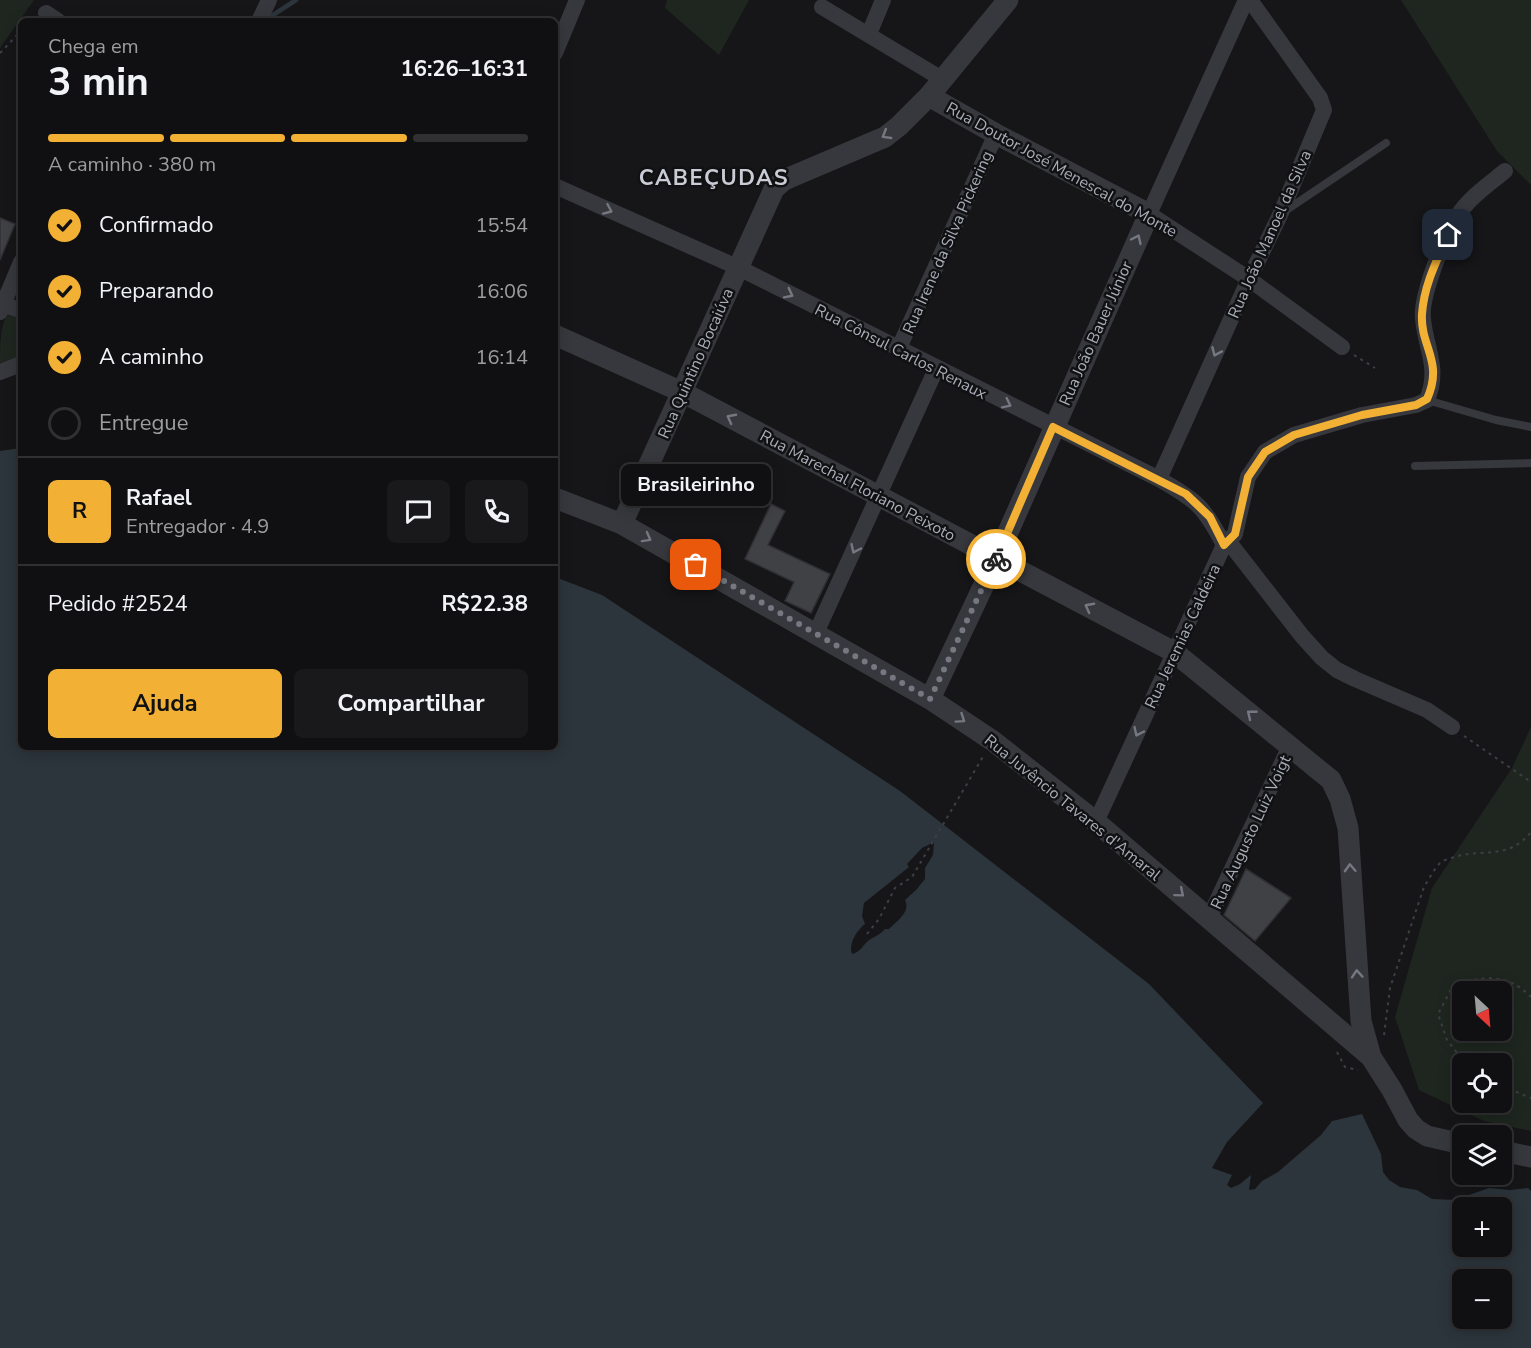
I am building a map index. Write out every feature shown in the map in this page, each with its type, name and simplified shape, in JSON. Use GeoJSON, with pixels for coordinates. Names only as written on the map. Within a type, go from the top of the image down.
{"type":"FeatureCollection","features":[{"type":"Feature","properties":{"kind":"street"},"geometry":{"type":"LineString","coordinates":[[260,18],[269,0]]}},
{"type":"Feature","properties":{"kind":"street"},"geometry":{"type":"LineString","coordinates":[[558,46],[577,0]]}},
{"type":"Feature","properties":{"kind":"street"},"geometry":{"type":"LineString","coordinates":[[869,34],[883,0]]}},
{"type":"Feature","properties":{"kind":"street","name":"Rua Quintino Bocaiúva"},"geometry":{"type":"LineString","coordinates":[[622,524],[774,189],[784,180],[885,136],[904,122],[929,96],[1008,0]]}},
{"type":"Feature","properties":{"kind":"street","name":"Rua João Bauer Júnior"},"geometry":{"type":"LineString","coordinates":[[930,699],[997,557],[1053,427],[1248,0]]}},
{"type":"Feature","properties":{"kind":"street","name":"Rua João Manoel da Silva"},"geometry":{"type":"LineString","coordinates":[[1159,479],[1280,215],[1322,115],[1324,105],[1248,0]]}},
{"type":"Feature","properties":{"kind":"street"},"geometry":{"type":"LineString","coordinates":[[822,8],[942,79]]}},
{"type":"Feature","properties":{"kind":"street","name":"Rua Doutor José Menescal do Monte"},"geometry":{"type":"LineString","coordinates":[[929,96],[996,134],[1149,214],[1249,279],[1342,347]]}},
{"type":"Feature","properties":{"kind":"street","name":"Rua Irene da Silva Pickering"},"geometry":{"type":"LineString","coordinates":[[898,350],[996,134]]}},
{"type":"Feature","properties":{"kind":"street"},"geometry":{"type":"LineString","coordinates":[[1427,399],[1434,381],[1432,357],[1422,316],[1425,290],[1457,215],[1473,197],[1505,171]]}},
{"type":"Feature","properties":{"kind":"street","name":"Rua Cônsul Carlos Renaux"},"geometry":{"type":"LineString","coordinates":[[558,187],[737,267],[898,350],[1159,479],[1186,494],[1210,517],[1224,545]]}},
{"type":"Feature","properties":{"kind":"street"},"geometry":{"type":"LineString","coordinates":[[18,269],[2,308],[18,310]]}},
{"type":"Feature","properties":{"kind":"street","name":"Rua Marechal Floriano Peixoto"},"geometry":{"type":"LineString","coordinates":[[558,336],[682,393],[1174,652],[1331,780],[1344,813],[1347,828],[1361,1021],[1371,1057]]}},
{"type":"Feature","properties":{"kind":"street"},"geometry":{"type":"LineString","coordinates":[[0,372],[18,365]]}},
{"type":"Feature","properties":{"kind":"street"},"geometry":{"type":"LineString","coordinates":[[816,633],[936,369]]}},
{"type":"Feature","properties":{"kind":"street","name":"Rua Jeremias Caldeira"},"geometry":{"type":"LineString","coordinates":[[1096,822],[1224,545],[1235,534],[1248,477],[1265,452],[1303,432],[1362,415],[1416,405],[1427,399]]}},
{"type":"Feature","properties":{"kind":"street","name":"Rua Juvêncio Tavares d'Amaral"},"geometry":{"type":"LineString","coordinates":[[558,499],[622,524],[930,699],[993,741],[1096,822],[1371,1057]]}},
{"type":"Feature","properties":{"kind":"street"},"geometry":{"type":"LineString","coordinates":[[1224,545],[1232,546],[1302,636],[1322,658],[1337,670],[1427,710],[1452,727]]}},
{"type":"Feature","properties":{"kind":"street","name":"Rua Augusto Luiz Voigt"},"geometry":{"type":"LineString","coordinates":[[1209,918],[1290,746]]}},
{"type":"Feature","properties":{"kind":"street"},"geometry":{"type":"LineString","coordinates":[[1344,1034],[1353,1031],[1361,1021]]}},
{"type":"Feature","properties":{"kind":"street"},"geometry":{"type":"LineString","coordinates":[[1371,1057],[1408,1120],[1416,1129],[1427,1136],[1452,1142]]}},
{"type":"Feature","properties":{"kind":"street"},"geometry":{"type":"LineString","coordinates":[[1512,1153],[1531,1157]]}},
{"type":"Feature","properties":{"kind":"lane"},"geometry":{"type":"LineString","coordinates":[[1280,215],[1386,143]]}},
{"type":"Feature","properties":{"kind":"lane"},"geometry":{"type":"LineString","coordinates":[[1427,399],[1496,420],[1531,427]]}},
{"type":"Feature","properties":{"kind":"lane"},"geometry":{"type":"LineString","coordinates":[[1415,466],[1531,463]]}},
{"type":"Feature","properties":{"kind":"path"},"geometry":{"type":"LineString","coordinates":[[0,53],[18,34]]}},
{"type":"Feature","properties":{"kind":"path"},"geometry":{"type":"LineString","coordinates":[[1342,347],[1375,368]]}},
{"type":"Feature","properties":{"kind":"path"},"geometry":{"type":"LineString","coordinates":[[1452,727],[1531,782]]}},
{"type":"Feature","properties":{"kind":"path"},"geometry":{"type":"LineString","coordinates":[[867,934],[879,919],[895,888],[912,877],[993,741]]}},
{"type":"Feature","properties":{"kind":"path"},"geometry":{"type":"LineString","coordinates":[[1384,1035],[1390,988],[1424,886],[1433,872],[1441,862],[1451,858],[1469,854],[1497,853],[1512,848],[1525,840],[1531,832]]}},
{"type":"Feature","properties":{"kind":"path"},"geometry":{"type":"LineString","coordinates":[[1457,1053],[1447,1040],[1438,1014],[1454,984],[1491,976],[1521,987],[1531,997]]}},
{"type":"Feature","properties":{"kind":"path"},"geometry":{"type":"LineString","coordinates":[[1512,1090],[1531,1098]]}},
{"type":"Feature","properties":{"kind":"shaded area"},"geometry":{"type":"Polygon","coordinates":[[[0,0],[34,0],[21,18],[18,18],[18,23],[0,48],[0,0]]]}},
{"type":"Feature","properties":{"kind":"shaded area"},"geometry":{"type":"Polygon","coordinates":[[[667,0],[749,0],[719,55],[665,8],[667,0]]]}},
{"type":"Feature","properties":{"kind":"shaded area"},"geometry":{"type":"Polygon","coordinates":[[[1401,0],[1531,0],[1531,185],[1497,151],[1401,0]]]}},
{"type":"Feature","properties":{"kind":"shaded area"},"geometry":{"type":"Polygon","coordinates":[[[6,316],[18,317],[18,358],[0,363],[0,345],[6,316]]]}},
{"type":"Feature","properties":{"kind":"shaded area"},"geometry":{"type":"Polygon","coordinates":[[[18,448],[18,750],[558,750],[558,578],[602,595],[900,791],[1149,984],[1263,1103],[1227,1142],[1212,1168],[1232,1175],[1227,1185],[1231,1188],[1251,1175],[1249,1190],[1255,1189],[1321,1135],[1332,1121],[1362,1114],[1381,1154],[1383,1172],[1389,1180],[1400,1187],[1417,1190],[1432,1199],[1452,1200],[1452,1257],[1512,1257],[1512,1197],[1464,1197],[1489,1188],[1510,1190],[1528,1188],[1531,1191],[1531,1348],[0,1348],[0,451],[18,448]],[[934,842],[922,848],[907,864],[909,867],[864,903],[862,916],[865,924],[854,938],[851,946],[852,954],[885,929],[889,929],[902,916],[906,908],[905,900],[925,879],[925,868],[933,855],[934,842]]]}},
{"type":"Feature","properties":{"kind":"shaded area"},"geometry":{"type":"Polygon","coordinates":[[[1531,727],[1531,1131],[1512,1127],[1512,1125],[1484,1121],[1467,1113],[1512,1113],[1512,1053],[1452,1053],[1452,1106],[1419,1090],[1395,1017],[1432,888],[1512,768],[1531,727]]]}},
{"type":"Feature","properties":{"kind":"building"},"geometry":{"type":"Polygon","coordinates":[[[0,218],[15,224],[0,260],[0,218]]]}},
{"type":"Feature","properties":{"kind":"building"},"geometry":{"type":"Polygon","coordinates":[[[771,504],[785,511],[768,545],[830,574],[811,613],[785,601],[794,582],[745,559],[771,504]]]}},
{"type":"Feature","properties":{"kind":"building"},"geometry":{"type":"Polygon","coordinates":[[[1246,869],[1291,898],[1255,941],[1224,915],[1246,869]]]}},
{"type":"Feature","properties":{"kind":"waterway"},"geometry":{"type":"LineString","coordinates":[[272,18],[296,0]]}},
{"type":"Feature","properties":{"kind":"way so far"},"geometry":{"type":"LineString","coordinates":[[696,565],[930,699],[996,559]]}},
{"type":"Feature","properties":{"kind":"place","name":"Brasileirinho"},"geometry":{"type":"Point","coordinates":[696,565]}},
{"type":"Feature","properties":{"kind":"district","name":"CABEÇUDAS"},"geometry":{"type":"Point","coordinates":[714,177]}},
{"type":"Feature","properties":{"kind":"route"},"geometry":{"type":"LineString","coordinates":[[996,559],[1053,427],[1186,494],[1210,517],[1224,545],[1235,534],[1248,477],[1265,452],[1294,435],[1362,415],[1416,405],[1427,399],[1434,381],[1432,357],[1422,316],[1425,290],[1448,235]]}}]}
